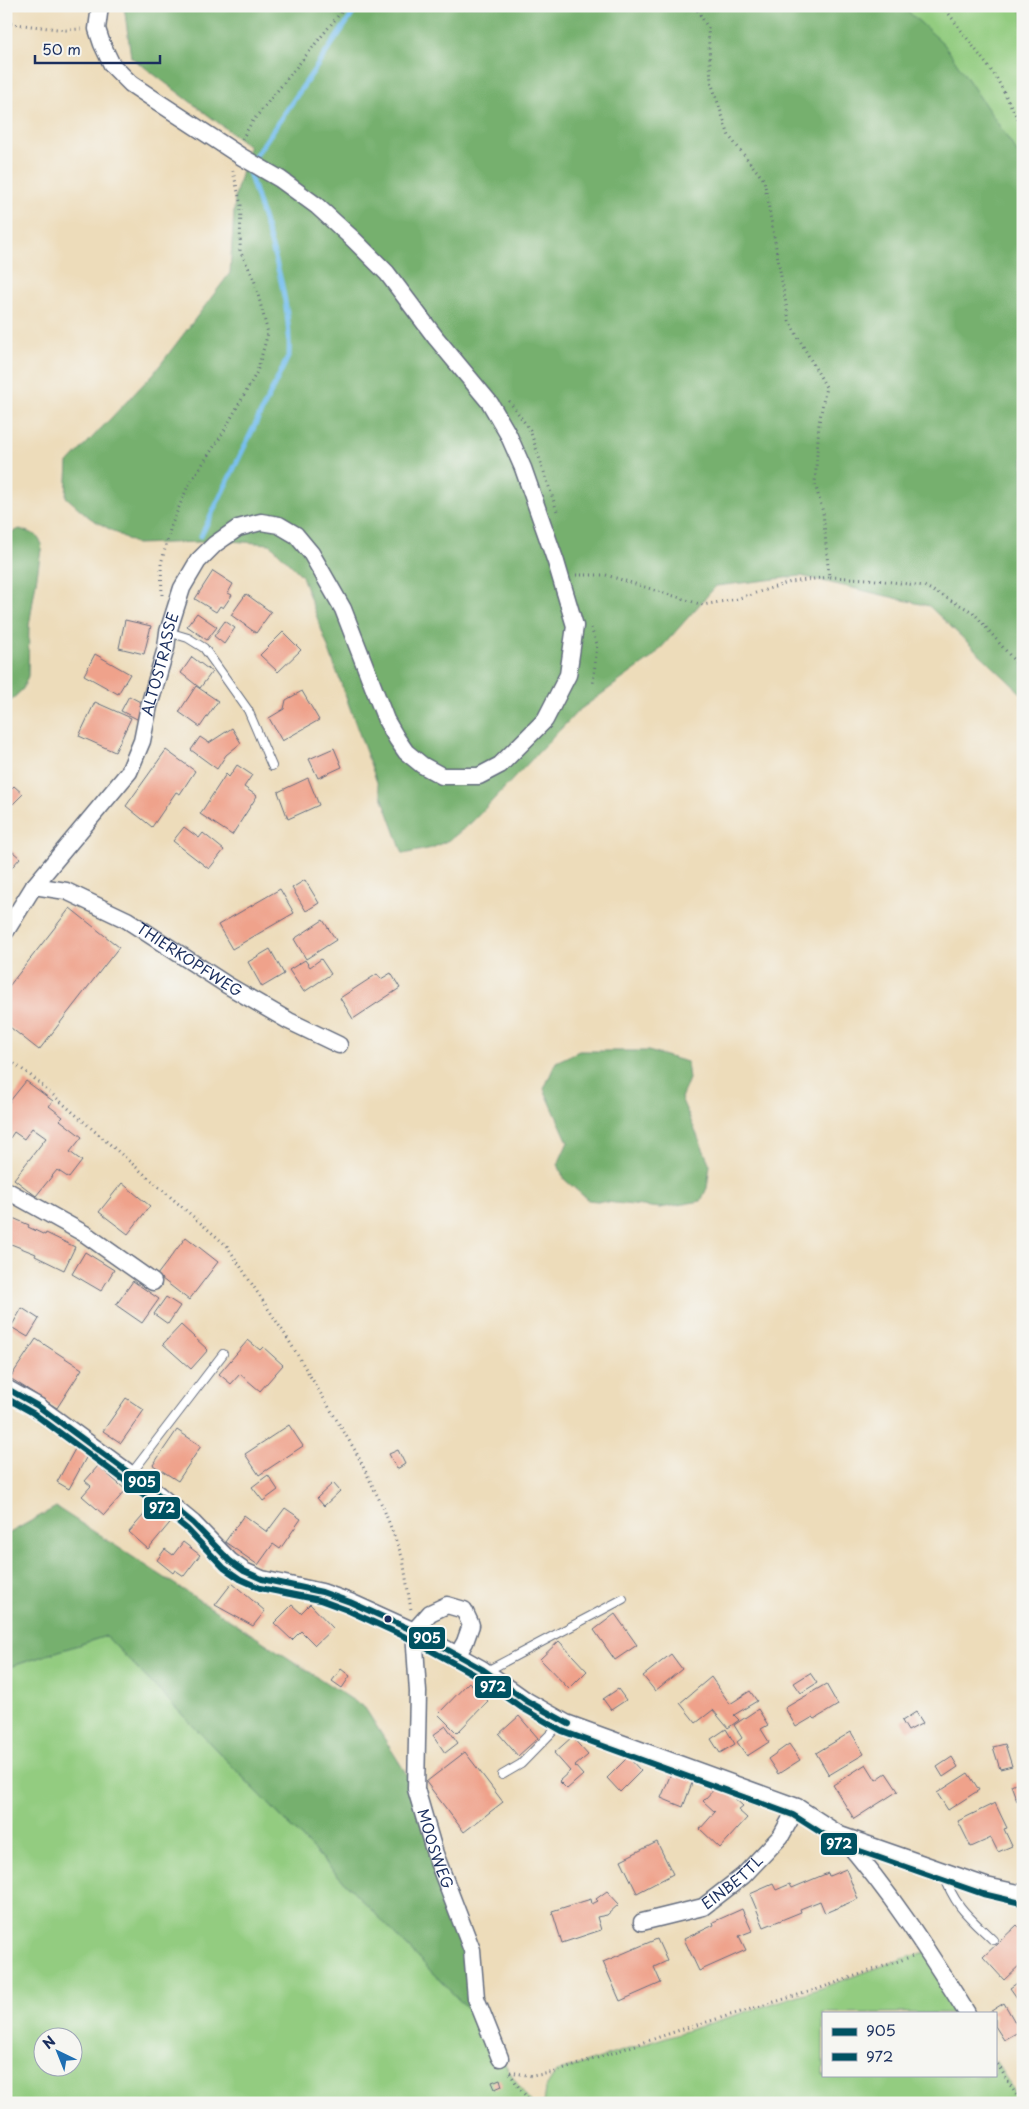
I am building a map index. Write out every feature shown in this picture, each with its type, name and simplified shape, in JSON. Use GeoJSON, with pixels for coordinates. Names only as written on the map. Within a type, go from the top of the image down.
{"type":"FeatureCollection","features":[{"type":"Feature","properties":{"kind":"street"},"geometry":{"type":"LineString","coordinates":[[97,29],[100,6]]}},
{"type":"Feature","properties":{"kind":"street","name":"ALTOSTRASSE"},"geometry":{"type":"LineString","coordinates":[[6,931],[34,886],[129,772],[142,741],[149,706],[166,648],[168,632],[182,588],[198,561],[215,544],[238,528],[261,522],[279,525],[296,535],[311,553],[343,609],[386,720],[397,739],[406,752],[422,765],[442,776],[479,776],[500,765],[545,720],[568,675],[575,626],[556,562],[523,468],[508,434],[490,403],[436,338],[387,273],[353,238],[317,206],[280,179],[234,152],[131,84],[112,65],[97,29]]}},
{"type":"Feature","properties":{"kind":"street","name":"THIERKOPFWEG"},"geometry":{"type":"LineString","coordinates":[[34,886],[66,891],[127,920],[228,985],[289,1021],[339,1045]]}},
{"type":"Feature","properties":{"kind":"street"},"geometry":{"type":"LineString","coordinates":[[6,1190],[85,1234],[153,1282]]}},
{"type":"Feature","properties":{"kind":"street"},"geometry":{"type":"LineString","coordinates":[[6,1388],[38,1406],[131,1474],[183,1514],[230,1561],[244,1571],[282,1585],[322,1592],[350,1602],[414,1631],[485,1672],[527,1701],[563,1721],[797,1807],[840,1835],[986,1886],[1023,1894]]}},
{"type":"Feature","properties":{"kind":"street"},"geometry":{"type":"LineString","coordinates":[[414,1631],[430,1613],[447,1605],[464,1610],[471,1625],[465,1642],[457,1656]]}},
{"type":"Feature","properties":{"kind":"street","name":"MOOSWEG"},"geometry":{"type":"LineString","coordinates":[[414,1631],[418,1692],[416,1790],[435,1854],[472,1950],[476,1998],[500,2058]]}},
{"type":"Feature","properties":{"kind":"street","name":"EINBETTL"},"geometry":{"type":"LineString","coordinates":[[642,1922],[703,1908],[743,1876],[781,1836],[797,1807]]}},
{"type":"Feature","properties":{"kind":"street"},"geometry":{"type":"LineString","coordinates":[[840,1835],[866,1864],[929,1951],[966,2012]]}},
{"type":"Feature","properties":{"kind":"lane"},"geometry":{"type":"LineString","coordinates":[[168,632],[188,638],[204,648],[248,710],[272,766]]}},
{"type":"Feature","properties":{"kind":"lane"},"geometry":{"type":"LineString","coordinates":[[131,1474],[223,1354]]}},
{"type":"Feature","properties":{"kind":"lane"},"geometry":{"type":"LineString","coordinates":[[485,1672],[623,1599]]}},
{"type":"Feature","properties":{"kind":"lane"},"geometry":{"type":"LineString","coordinates":[[502,1775],[521,1764],[563,1721]]}},
{"type":"Feature","properties":{"kind":"lane"},"geometry":{"type":"LineString","coordinates":[[943,1871],[953,1899],[994,1940]]}},
{"type":"Feature","properties":{"kind":"path"},"geometry":{"type":"LineString","coordinates":[[174,610],[162,600],[161,564],[171,526],[188,486],[221,436],[257,372],[268,333],[254,279],[240,250],[241,205],[232,168],[234,152],[252,122],[346,6]]}},
{"type":"Feature","properties":{"kind":"path"},"geometry":{"type":"LineString","coordinates":[[695,6],[708,28],[711,82],[729,136],[764,180],[789,320],[826,387],[819,423],[815,484],[823,512],[828,577]]}},
{"type":"Feature","properties":{"kind":"path"},"geometry":{"type":"LineString","coordinates":[[943,6],[996,77],[1023,129]]}},
{"type":"Feature","properties":{"kind":"path"},"geometry":{"type":"LineString","coordinates":[[6,23],[66,30],[97,29]]}},
{"type":"Feature","properties":{"kind":"path"},"geometry":{"type":"LineString","coordinates":[[575,575],[606,575],[703,605],[736,599],[791,582],[828,577],[868,578],[924,586],[973,612],[1023,671]]}},
{"type":"Feature","properties":{"kind":"path"},"geometry":{"type":"LineString","coordinates":[[6,1058],[30,1075],[227,1246],[286,1336],[360,1460],[383,1507],[403,1559],[414,1631]]}},
{"type":"Feature","properties":{"kind":"path"},"geometry":{"type":"LineString","coordinates":[[510,2072],[532,2076],[556,2072],[683,2030],[816,1990],[929,1951]]}},
{"type":"Feature","properties":{"kind":"path"},"geometry":{"type":"LineString","coordinates":[[996,2062],[1020,2103]]}},
{"type":"Feature","properties":{"kind":"path"},"geometry":{"type":"LineString","coordinates":[[519,2088],[532,2103]]}},
{"type":"Feature","properties":{"kind":"green space"},"geometry":{"type":"Polygon","coordinates":[[[124,6],[902,6],[944,44],[1023,161],[1023,695],[929,606],[801,576],[716,586],[653,657],[578,711],[472,822],[451,839],[432,848],[403,854],[302,576],[270,544],[231,541],[136,544],[90,518],[66,497],[68,463],[154,373],[230,273],[235,196],[249,146],[131,57],[124,6]]]}},
{"type":"Feature","properties":{"kind":"green space"},"geometry":{"type":"Polygon","coordinates":[[[902,6],[1018,6],[1023,14],[1023,161],[902,6]]]}},
{"type":"Feature","properties":{"kind":"green space"},"geometry":{"type":"Polygon","coordinates":[[[20,529],[36,535],[42,544],[29,626],[28,676],[23,689],[6,705],[6,534],[20,529]]]}},
{"type":"Feature","properties":{"kind":"green space"},"geometry":{"type":"Polygon","coordinates":[[[579,1051],[648,1051],[687,1062],[689,1079],[681,1098],[710,1165],[707,1188],[701,1201],[660,1208],[588,1200],[564,1179],[558,1164],[568,1142],[544,1089],[556,1062],[579,1051]]]}},
{"type":"Feature","properties":{"kind":"green space"},"geometry":{"type":"Polygon","coordinates":[[[56,1507],[365,1708],[416,1789],[488,2030],[106,1636],[6,1668],[6,1535],[56,1507]]]}},
{"type":"Feature","properties":{"kind":"green space"},"geometry":{"type":"Polygon","coordinates":[[[106,1636],[488,2030],[507,2068],[532,2103],[6,2103],[6,1668],[106,1636]]]}},
{"type":"Feature","properties":{"kind":"green space"},"geometry":{"type":"Polygon","coordinates":[[[929,1951],[966,2012],[822,2012],[822,2076],[996,2076],[996,2062],[1021,2103],[543,2103],[545,2089],[556,2072],[815,1990],[929,1951]]]}},
{"type":"Feature","properties":{"kind":"building"},"geometry":{"type":"Polygon","coordinates":[[[213,571],[233,584],[228,593],[232,595],[223,608],[220,606],[216,612],[195,599],[213,571]]]}},
{"type":"Feature","properties":{"kind":"building"},"geometry":{"type":"Polygon","coordinates":[[[246,594],[271,612],[256,633],[231,615],[246,594]]]}},
{"type":"Feature","properties":{"kind":"building"},"geometry":{"type":"Polygon","coordinates":[[[197,613],[217,627],[207,640],[187,626],[197,613]]]}},
{"type":"Feature","properties":{"kind":"building"},"geometry":{"type":"Polygon","coordinates":[[[125,620],[151,626],[144,654],[119,648],[125,620]]]}},
{"type":"Feature","properties":{"kind":"building"},"geometry":{"type":"Polygon","coordinates":[[[225,621],[235,628],[224,644],[214,636],[225,621]]]}},
{"type":"Feature","properties":{"kind":"building"},"geometry":{"type":"Polygon","coordinates":[[[283,632],[301,650],[278,672],[260,655],[283,632]]]}},
{"type":"Feature","properties":{"kind":"building"},"geometry":{"type":"Polygon","coordinates":[[[95,654],[130,674],[118,694],[84,675],[95,654]]]}},
{"type":"Feature","properties":{"kind":"building"},"geometry":{"type":"Polygon","coordinates":[[[192,657],[212,672],[200,688],[181,673],[192,657]]]}},
{"type":"Feature","properties":{"kind":"building"},"geometry":{"type":"Polygon","coordinates":[[[196,686],[218,701],[200,727],[179,712],[196,686]]]}},
{"type":"Feature","properties":{"kind":"building"},"geometry":{"type":"Polygon","coordinates":[[[302,691],[319,720],[282,741],[269,718],[284,709],[286,700],[302,691]]]}},
{"type":"Feature","properties":{"kind":"building"},"geometry":{"type":"Polygon","coordinates":[[[129,696],[144,704],[137,719],[121,711],[129,696]]]}},
{"type":"Feature","properties":{"kind":"building"},"geometry":{"type":"Polygon","coordinates":[[[95,702],[131,718],[115,752],[79,736],[95,702]]]}},
{"type":"Feature","properties":{"kind":"building"},"geometry":{"type":"Polygon","coordinates":[[[232,728],[241,743],[226,755],[217,769],[191,750],[200,737],[209,743],[232,728]]]}},
{"type":"Feature","properties":{"kind":"building"},"geometry":{"type":"Polygon","coordinates":[[[334,748],[342,767],[318,778],[309,759],[334,748]]]}},
{"type":"Feature","properties":{"kind":"building"},"geometry":{"type":"Polygon","coordinates":[[[166,750],[195,771],[180,794],[176,792],[152,827],[126,806],[166,750]]]}},
{"type":"Feature","properties":{"kind":"building"},"geometry":{"type":"Polygon","coordinates":[[[237,765],[252,775],[244,787],[257,796],[232,835],[200,814],[226,774],[229,777],[237,765]]]}},
{"type":"Feature","properties":{"kind":"building"},"geometry":{"type":"Polygon","coordinates":[[[308,778],[319,805],[288,819],[278,792],[308,778]]]}},
{"type":"Feature","properties":{"kind":"building"},"geometry":{"type":"Polygon","coordinates":[[[14,786],[23,794],[13,804],[6,798],[6,794],[14,786]]]}},
{"type":"Feature","properties":{"kind":"building"},"geometry":{"type":"Polygon","coordinates":[[[184,827],[199,838],[203,833],[224,850],[209,869],[173,841],[184,827]]]}},
{"type":"Feature","properties":{"kind":"building"},"geometry":{"type":"Polygon","coordinates":[[[6,846],[20,858],[6,874],[6,846]]]}},
{"type":"Feature","properties":{"kind":"building"},"geometry":{"type":"Polygon","coordinates":[[[305,880],[319,903],[306,911],[292,888],[305,880]]]}},
{"type":"Feature","properties":{"kind":"building"},"geometry":{"type":"Polygon","coordinates":[[[280,889],[294,913],[232,949],[218,925],[280,889]]]}},
{"type":"Feature","properties":{"kind":"building"},"geometry":{"type":"Polygon","coordinates":[[[70,908],[119,947],[39,1050],[6,1024],[6,990],[70,908]]]}},
{"type":"Feature","properties":{"kind":"building"},"geometry":{"type":"Polygon","coordinates":[[[323,920],[336,940],[306,959],[294,939],[323,920]]]}},
{"type":"Feature","properties":{"kind":"building"},"geometry":{"type":"Polygon","coordinates":[[[270,949],[284,974],[262,987],[248,962],[270,949]]]}},
{"type":"Feature","properties":{"kind":"building"},"geometry":{"type":"Polygon","coordinates":[[[321,959],[331,974],[304,992],[289,970],[305,960],[310,967],[321,959]]]}},
{"type":"Feature","properties":{"kind":"building"},"geometry":{"type":"Polygon","coordinates":[[[391,973],[400,988],[353,1019],[340,998],[377,974],[381,979],[391,973]]]}},
{"type":"Feature","properties":{"kind":"building"},"geometry":{"type":"Polygon","coordinates":[[[26,1081],[53,1101],[49,1106],[63,1117],[60,1120],[82,1137],[70,1152],[82,1161],[69,1178],[57,1170],[36,1196],[14,1179],[46,1138],[32,1128],[24,1139],[14,1132],[6,1144],[6,1106],[26,1081]]]}},
{"type":"Feature","properties":{"kind":"building"},"geometry":{"type":"Polygon","coordinates":[[[122,1183],[150,1206],[128,1234],[99,1212],[122,1183]]]}},
{"type":"Feature","properties":{"kind":"building"},"geometry":{"type":"Polygon","coordinates":[[[6,1215],[29,1225],[28,1227],[45,1235],[46,1233],[75,1247],[64,1270],[35,1256],[36,1254],[6,1242],[6,1215]]]}},
{"type":"Feature","properties":{"kind":"building"},"geometry":{"type":"Polygon","coordinates":[[[186,1237],[218,1262],[189,1300],[157,1275],[186,1237]]]}},
{"type":"Feature","properties":{"kind":"building"},"geometry":{"type":"Polygon","coordinates":[[[85,1252],[114,1270],[101,1291],[72,1274],[85,1252]]]}},
{"type":"Feature","properties":{"kind":"building"},"geometry":{"type":"Polygon","coordinates":[[[133,1281],[159,1299],[142,1323],[116,1305],[133,1281]]]}},
{"type":"Feature","properties":{"kind":"building"},"geometry":{"type":"Polygon","coordinates":[[[166,1297],[180,1306],[168,1324],[154,1314],[166,1297]]]}},
{"type":"Feature","properties":{"kind":"building"},"geometry":{"type":"Polygon","coordinates":[[[22,1308],[39,1319],[28,1337],[11,1327],[22,1308]]]}},
{"type":"Feature","properties":{"kind":"building"},"geometry":{"type":"Polygon","coordinates":[[[181,1325],[208,1350],[191,1369],[163,1344],[181,1325]]]}},
{"type":"Feature","properties":{"kind":"building"},"geometry":{"type":"Polygon","coordinates":[[[36,1339],[82,1369],[57,1408],[10,1378],[36,1339]]]}},
{"type":"Feature","properties":{"kind":"building"},"geometry":{"type":"Polygon","coordinates":[[[248,1340],[260,1350],[263,1347],[283,1365],[260,1391],[240,1374],[231,1384],[219,1374],[248,1340]]]}},
{"type":"Feature","properties":{"kind":"building"},"geometry":{"type":"Polygon","coordinates":[[[126,1398],[144,1410],[121,1443],[103,1431],[126,1398]]]}},
{"type":"Feature","properties":{"kind":"building"},"geometry":{"type":"Polygon","coordinates":[[[289,1425],[303,1446],[259,1475],[245,1454],[289,1425]]]}},
{"type":"Feature","properties":{"kind":"building"},"geometry":{"type":"Polygon","coordinates":[[[177,1430],[201,1446],[178,1481],[153,1465],[177,1430]]]}},
{"type":"Feature","properties":{"kind":"building"},"geometry":{"type":"Polygon","coordinates":[[[75,1449],[87,1456],[69,1489],[57,1482],[75,1449]]]}},
{"type":"Feature","properties":{"kind":"building"},"geometry":{"type":"Polygon","coordinates":[[[398,1450],[405,1464],[397,1469],[389,1454],[398,1450]]]}},
{"type":"Feature","properties":{"kind":"building"},"geometry":{"type":"Polygon","coordinates":[[[98,1466],[126,1490],[104,1515],[82,1496],[91,1486],[85,1481],[98,1466]]]}},
{"type":"Feature","properties":{"kind":"building"},"geometry":{"type":"Polygon","coordinates":[[[268,1475],[278,1490],[263,1501],[252,1487],[268,1475]]]}},
{"type":"Feature","properties":{"kind":"building"},"geometry":{"type":"Polygon","coordinates":[[[333,1483],[340,1491],[324,1506],[317,1498],[333,1483]]]}},
{"type":"Feature","properties":{"kind":"building"},"geometry":{"type":"Polygon","coordinates":[[[155,1502],[174,1518],[148,1549],[129,1532],[155,1502]]]}},
{"type":"Feature","properties":{"kind":"building"},"geometry":{"type":"Polygon","coordinates":[[[285,1508],[301,1519],[280,1549],[273,1544],[258,1565],[225,1542],[244,1515],[267,1532],[285,1508]]]}},
{"type":"Feature","properties":{"kind":"building"},"geometry":{"type":"Polygon","coordinates":[[[183,1542],[200,1555],[184,1576],[175,1570],[173,1573],[157,1560],[165,1549],[173,1555],[183,1542]]]}},
{"type":"Feature","properties":{"kind":"building"},"geometry":{"type":"Polygon","coordinates":[[[232,1583],[265,1611],[253,1626],[215,1605],[232,1583]]]}},
{"type":"Feature","properties":{"kind":"building"},"geometry":{"type":"Polygon","coordinates":[[[310,1604],[333,1628],[315,1645],[301,1631],[292,1640],[274,1623],[292,1605],[301,1613],[310,1604]]]}},
{"type":"Feature","properties":{"kind":"building"},"geometry":{"type":"Polygon","coordinates":[[[615,1614],[637,1645],[615,1660],[594,1630],[615,1614]]]}},
{"type":"Feature","properties":{"kind":"building"},"geometry":{"type":"Polygon","coordinates":[[[559,1641],[587,1671],[569,1689],[540,1659],[559,1641]]]}},
{"type":"Feature","properties":{"kind":"building"},"geometry":{"type":"Polygon","coordinates":[[[671,1654],[682,1669],[655,1691],[643,1676],[671,1654]]]}},
{"type":"Feature","properties":{"kind":"building"},"geometry":{"type":"Polygon","coordinates":[[[341,1669],[350,1676],[342,1688],[332,1681],[341,1669]]]}},
{"type":"Feature","properties":{"kind":"building"},"geometry":{"type":"Polygon","coordinates":[[[810,1673],[817,1683],[801,1693],[794,1683],[810,1673]]]}},
{"type":"Feature","properties":{"kind":"building"},"geometry":{"type":"Polygon","coordinates":[[[711,1677],[730,1704],[750,1691],[757,1701],[734,1715],[739,1720],[728,1728],[713,1710],[696,1723],[680,1703],[711,1677]]]}},
{"type":"Feature","properties":{"kind":"building"},"geometry":{"type":"Polygon","coordinates":[[[469,1682],[488,1701],[457,1733],[438,1714],[469,1682]]]}},
{"type":"Feature","properties":{"kind":"building"},"geometry":{"type":"Polygon","coordinates":[[[826,1684],[838,1705],[815,1719],[813,1717],[796,1727],[785,1708],[826,1684]]]}},
{"type":"Feature","properties":{"kind":"building"},"geometry":{"type":"Polygon","coordinates":[[[618,1689],[626,1700],[611,1710],[603,1699],[618,1689]]]}},
{"type":"Feature","properties":{"kind":"building"},"geometry":{"type":"Polygon","coordinates":[[[758,1709],[768,1725],[761,1729],[769,1742],[747,1756],[737,1742],[742,1738],[734,1725],[758,1709]]]}},
{"type":"Feature","properties":{"kind":"building"},"geometry":{"type":"Polygon","coordinates":[[[916,1712],[923,1723],[908,1731],[902,1721],[916,1712]]]}},
{"type":"Feature","properties":{"kind":"building"},"geometry":{"type":"Polygon","coordinates":[[[519,1716],[538,1738],[518,1756],[499,1734],[519,1716]]]}},
{"type":"Feature","properties":{"kind":"building"},"geometry":{"type":"Polygon","coordinates":[[[446,1726],[458,1743],[445,1753],[433,1735],[446,1726]]]}},
{"type":"Feature","properties":{"kind":"building"},"geometry":{"type":"Polygon","coordinates":[[[726,1729],[735,1744],[720,1753],[711,1739],[726,1729]]]}},
{"type":"Feature","properties":{"kind":"building"},"geometry":{"type":"Polygon","coordinates":[[[851,1732],[864,1754],[829,1775],[816,1753],[851,1732]]]}},
{"type":"Feature","properties":{"kind":"building"},"geometry":{"type":"Polygon","coordinates":[[[572,1737],[588,1755],[575,1766],[583,1775],[567,1789],[559,1781],[570,1771],[554,1753],[572,1737]]]}},
{"type":"Feature","properties":{"kind":"building"},"geometry":{"type":"Polygon","coordinates":[[[789,1744],[800,1760],[778,1774],[768,1759],[789,1744]]]}},
{"type":"Feature","properties":{"kind":"building"},"geometry":{"type":"Polygon","coordinates":[[[1005,1744],[1012,1766],[1000,1769],[993,1747],[1005,1744]]]}},
{"type":"Feature","properties":{"kind":"building"},"geometry":{"type":"Polygon","coordinates":[[[465,1752],[503,1802],[464,1832],[426,1782],[465,1752]]]}},
{"type":"Feature","properties":{"kind":"building"},"geometry":{"type":"Polygon","coordinates":[[[628,1757],[641,1771],[620,1792],[607,1778],[628,1757]]]}},
{"type":"Feature","properties":{"kind":"building"},"geometry":{"type":"Polygon","coordinates":[[[952,1757],[958,1767],[943,1777],[937,1767],[952,1757]]]}},
{"type":"Feature","properties":{"kind":"building"},"geometry":{"type":"Polygon","coordinates":[[[866,1764],[876,1780],[886,1773],[898,1791],[854,1819],[833,1785],[866,1764]]]}},
{"type":"Feature","properties":{"kind":"building"},"geometry":{"type":"Polygon","coordinates":[[[682,1769],[695,1775],[683,1807],[661,1798],[672,1771],[680,1774],[682,1769]]]}},
{"type":"Feature","properties":{"kind":"building"},"geometry":{"type":"Polygon","coordinates":[[[1023,1772],[1023,1799],[1017,1801],[1011,1785],[1022,1780],[1020,1773],[1023,1772]]]}},
{"type":"Feature","properties":{"kind":"building"},"geometry":{"type":"Polygon","coordinates":[[[968,1773],[979,1790],[948,1810],[937,1793],[968,1773]]]}},
{"type":"Feature","properties":{"kind":"building"},"geometry":{"type":"Polygon","coordinates":[[[719,1784],[743,1806],[738,1810],[747,1818],[720,1848],[700,1829],[715,1812],[703,1801],[719,1784]]]}},
{"type":"Feature","properties":{"kind":"building"},"geometry":{"type":"Polygon","coordinates":[[[995,1803],[1007,1828],[1004,1829],[1012,1846],[998,1852],[991,1838],[971,1847],[958,1821],[995,1803]]]}},
{"type":"Feature","properties":{"kind":"building"},"geometry":{"type":"Polygon","coordinates":[[[657,1842],[673,1874],[637,1893],[621,1860],[657,1842]]]}},
{"type":"Feature","properties":{"kind":"building"},"geometry":{"type":"Polygon","coordinates":[[[846,1869],[858,1899],[825,1913],[820,1901],[800,1909],[801,1912],[764,1927],[750,1894],[773,1884],[776,1890],[790,1884],[792,1888],[828,1873],[829,1876],[846,1869]]]}},
{"type":"Feature","properties":{"kind":"building"},"geometry":{"type":"Polygon","coordinates":[[[607,1891],[619,1904],[607,1915],[597,1917],[601,1930],[562,1943],[552,1911],[591,1899],[592,1904],[598,1901],[596,1899],[607,1891]]]}},
{"type":"Feature","properties":{"kind":"building"},"geometry":{"type":"Polygon","coordinates":[[[742,1909],[752,1931],[739,1936],[746,1950],[699,1971],[684,1939],[714,1925],[713,1922],[742,1909]]]}},
{"type":"Feature","properties":{"kind":"building"},"geometry":{"type":"Polygon","coordinates":[[[1017,1925],[1023,1931],[1023,1962],[1004,1980],[983,1957],[1017,1925]]]}},
{"type":"Feature","properties":{"kind":"building"},"geometry":{"type":"Polygon","coordinates":[[[657,1939],[667,1961],[654,1967],[661,1983],[620,2001],[603,1962],[657,1939]]]}},
{"type":"Feature","properties":{"kind":"building"},"geometry":{"type":"Polygon","coordinates":[[[1023,1979],[1023,2000],[1020,2002],[1010,1988],[1023,1979]]]}},
{"type":"Feature","properties":{"kind":"building"},"geometry":{"type":"Polygon","coordinates":[[[1004,2003],[1020,2031],[1004,2040],[996,2028],[996,2012],[990,2012],[1004,2003]]]}},
{"type":"Feature","properties":{"kind":"building"},"geometry":{"type":"Polygon","coordinates":[[[500,2079],[502,2086],[495,2089],[492,2082],[500,2079]]]}},
{"type":"Feature","properties":{"kind":"waterway"},"geometry":{"type":"LineString","coordinates":[[254,158],[358,6]]}},
{"type":"Feature","properties":{"kind":"waterway"},"geometry":{"type":"LineString","coordinates":[[201,536],[289,355],[289,332],[282,285],[248,168]]}},
{"type":"Feature","properties":{"kind":"transit line","name":"905"},"geometry":{"type":"LineString","coordinates":[[6,1388],[38,1406],[159,1495],[193,1523],[230,1561],[244,1571],[262,1579],[322,1592],[350,1602],[414,1631],[482,1669],[527,1701],[569,1724]]}},
{"type":"Feature","properties":{"kind":"transit line","name":"972"},"geometry":{"type":"LineString","coordinates":[[6,1398],[33,1413],[154,1502],[187,1529],[224,1568],[240,1579],[260,1588],[320,1600],[347,1610],[410,1639],[477,1676],[522,1708],[562,1731],[793,1815],[837,1843],[983,1894],[1021,1903]]}}]}
